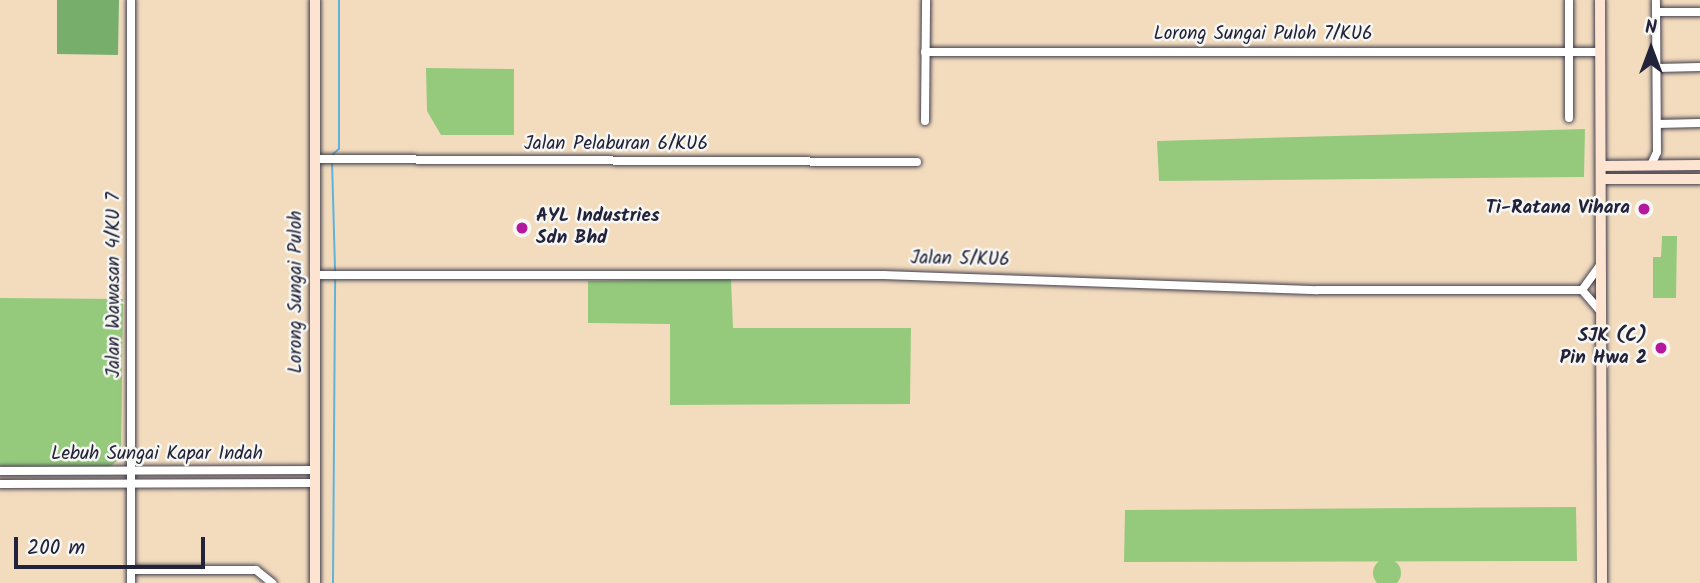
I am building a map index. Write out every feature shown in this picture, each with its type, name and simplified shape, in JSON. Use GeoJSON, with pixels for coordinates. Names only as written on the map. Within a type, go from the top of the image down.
{"type":"FeatureCollection","features":[{"type":"Feature","properties":{"kind":"street","name":"Jalan Wawasan 4/KU 7"},"geometry":{"type":"LineString","coordinates":[[131,0],[131,583]]}},
{"type":"Feature","properties":{"kind":"street","name":"Lorong Sungai Puloh"},"geometry":{"type":"LineString","coordinates":[[315,0],[320,159],[315,583]]}},
{"type":"Feature","properties":{"kind":"street"},"geometry":{"type":"LineString","coordinates":[[925,121],[926,0]]}},
{"type":"Feature","properties":{"kind":"street"},"geometry":{"type":"LineString","coordinates":[[1569,0],[1569,118]]}},
{"type":"Feature","properties":{"kind":"street"},"geometry":{"type":"LineString","coordinates":[[1600,0],[1602,583]]}},
{"type":"Feature","properties":{"kind":"street"},"geometry":{"type":"LineString","coordinates":[[1651,165],[1657,152],[1657,0]]}},
{"type":"Feature","properties":{"kind":"street"},"geometry":{"type":"LineString","coordinates":[[1657,12],[1700,12]]}},
{"type":"Feature","properties":{"kind":"street","name":"Lorong Sungai Puloh 7/KU6"},"geometry":{"type":"LineString","coordinates":[[925,52],[1600,52]]}},
{"type":"Feature","properties":{"kind":"street"},"geometry":{"type":"LineString","coordinates":[[1657,68],[1700,67]]}},
{"type":"Feature","properties":{"kind":"street"},"geometry":{"type":"LineString","coordinates":[[1657,124],[1700,123]]}},
{"type":"Feature","properties":{"kind":"street"},"geometry":{"type":"LineString","coordinates":[[1657,152],[1667,165]]}},
{"type":"Feature","properties":{"kind":"street","name":"Jalan Pelaburan 6/KU6"},"geometry":{"type":"LineString","coordinates":[[320,159],[917,162]]}},
{"type":"Feature","properties":{"kind":"street"},"geometry":{"type":"LineString","coordinates":[[1601,166],[1700,165]]}},
{"type":"Feature","properties":{"kind":"street"},"geometry":{"type":"LineString","coordinates":[[1601,178],[1700,179]]}},
{"type":"Feature","properties":{"kind":"street"},"geometry":{"type":"LineString","coordinates":[[1601,259],[1583,290],[1601,315]]}},
{"type":"Feature","properties":{"kind":"street","name":"Jalan 5/KU6"},"geometry":{"type":"LineString","coordinates":[[317,275],[870,274],[1318,290],[1583,290]]}},
{"type":"Feature","properties":{"kind":"street","name":"Lebuh Sungai Kapar Indah"},"geometry":{"type":"LineString","coordinates":[[0,471],[315,470]]}},
{"type":"Feature","properties":{"kind":"street","name":"Lebuh Sungai Kapar Indah"},"geometry":{"type":"LineString","coordinates":[[0,484],[315,483]]}},
{"type":"Feature","properties":{"kind":"street"},"geometry":{"type":"LineString","coordinates":[[131,570],[256,570],[272,583]]}},
{"type":"Feature","properties":{"kind":"green space"},"geometry":{"type":"Polygon","coordinates":[[[57,0],[119,0],[118,55],[57,54],[57,0]]]}},
{"type":"Feature","properties":{"kind":"green space"},"geometry":{"type":"Polygon","coordinates":[[[426,68],[514,69],[514,135],[441,135],[427,111],[426,68]]]}},
{"type":"Feature","properties":{"kind":"green space"},"geometry":{"type":"Polygon","coordinates":[[[1585,129],[1584,177],[1159,181],[1157,141],[1585,129]]]}},
{"type":"Feature","properties":{"kind":"green space"},"geometry":{"type":"Polygon","coordinates":[[[1662,236],[1677,236],[1676,298],[1653,298],[1653,257],[1661,257],[1662,236]]]}},
{"type":"Feature","properties":{"kind":"green space"},"geometry":{"type":"Polygon","coordinates":[[[731,279],[733,328],[911,328],[910,404],[670,405],[670,324],[588,323],[588,281],[731,279]]]}},
{"type":"Feature","properties":{"kind":"green space"},"geometry":{"type":"Polygon","coordinates":[[[0,298],[123,299],[121,457],[110,467],[0,466],[0,298]]]}},
{"type":"Feature","properties":{"kind":"green space"},"geometry":{"type":"Polygon","coordinates":[[[1576,507],[1577,561],[1124,562],[1125,510],[1576,507]]]}},
{"type":"Feature","properties":{"kind":"green space"},"geometry":{"type":"Polygon","coordinates":[[[1387,559],[1397,563],[1401,573],[1397,583],[1387,587],[1377,583],[1373,573],[1377,563],[1387,559]]]}},
{"type":"Feature","properties":{"kind":"waterway"},"geometry":{"type":"LineString","coordinates":[[332,155],[339,149],[339,0]]}},
{"type":"Feature","properties":{"kind":"waterway"},"geometry":{"type":"LineString","coordinates":[[332,161],[335,271]]}},
{"type":"Feature","properties":{"kind":"waterway"},"geometry":{"type":"LineString","coordinates":[[333,583],[335,280]]}},
{"type":"Feature","properties":{"kind":"place","name":"Ti-Ratana Vihara"},"geometry":{"type":"Point","coordinates":[1644,209]}},
{"type":"Feature","properties":{"kind":"place","name":"AYL Industries Sdn Bhd"},"geometry":{"type":"Point","coordinates":[522,228]}},
{"type":"Feature","properties":{"kind":"place","name":"SJK (C) Pin Hwa 2"},"geometry":{"type":"Point","coordinates":[1661,348]}}]}
